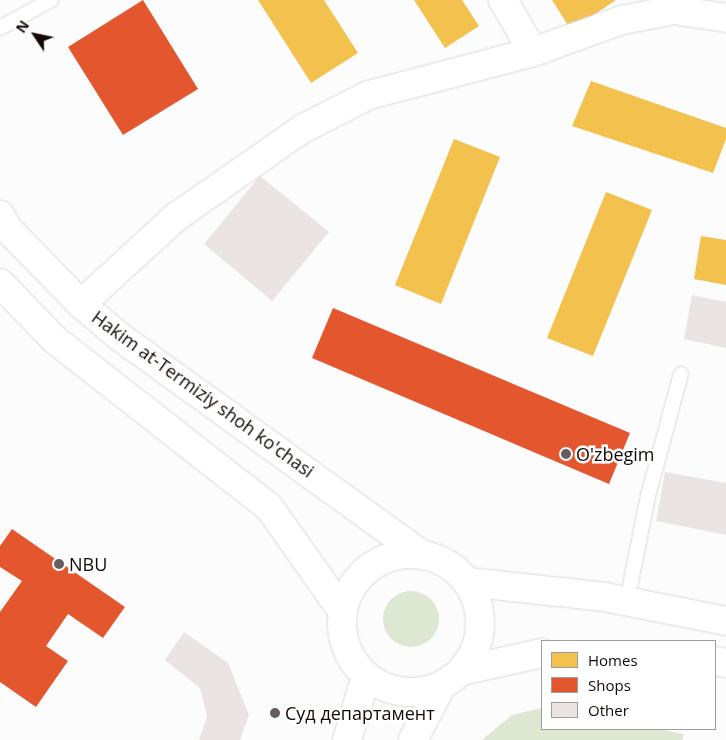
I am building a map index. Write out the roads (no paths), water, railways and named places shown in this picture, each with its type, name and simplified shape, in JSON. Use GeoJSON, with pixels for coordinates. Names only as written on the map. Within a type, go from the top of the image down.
{"type":"FeatureCollection","features":[{"type":"Feature","properties":{"kind":"main road"},"geometry":{"type":"LineString","coordinates":[[503,0],[533,52]]}},
{"type":"Feature","properties":{"kind":"main road"},"geometry":{"type":"LineString","coordinates":[[81,304],[176,217],[302,129],[369,95],[533,52],[622,20],[674,10],[726,18]]}},
{"type":"Feature","properties":{"kind":"main road","name":"Hakim at-Termiziy shoh ko'chasi"},"geometry":{"type":"LineString","coordinates":[[0,215],[7,228],[81,304],[120,337],[422,555]]}},
{"type":"Feature","properties":{"kind":"main road"},"geometry":{"type":"LineString","coordinates":[[0,283],[55,340],[270,507],[342,612]]}},
{"type":"Feature","properties":{"kind":"main road"},"geometry":{"type":"LineString","coordinates":[[413,740],[451,678],[474,651],[480,628],[477,604],[467,582],[439,560],[422,555],[401,555],[380,561],[368,570],[349,591],[342,612],[342,636],[350,658],[366,676],[383,687],[402,692],[423,691],[451,678],[541,653]]}},
{"type":"Feature","properties":{"kind":"main road"},"geometry":{"type":"LineString","coordinates":[[467,582],[627,601],[726,620]]}},
{"type":"Feature","properties":{"kind":"main road"},"geometry":{"type":"LineString","coordinates":[[347,740],[366,676]]}},
{"type":"Feature","properties":{"kind":"lane"},"geometry":{"type":"LineString","coordinates":[[0,28],[51,0]]}},
{"type":"Feature","properties":{"kind":"lane"},"geometry":{"type":"LineString","coordinates":[[627,601],[648,496],[681,374]]}},
{"type":"Feature","properties":{"kind":"place","name":"O'zbegim"},"geometry":{"type":"Point","coordinates":[566,454]}},
{"type":"Feature","properties":{"kind":"place","name":"NBU"},"geometry":{"type":"Point","coordinates":[59,564]}},
{"type":"Feature","properties":{"kind":"place","name":"Суд департамент"},"geometry":{"type":"Point","coordinates":[275,713]}}]}
